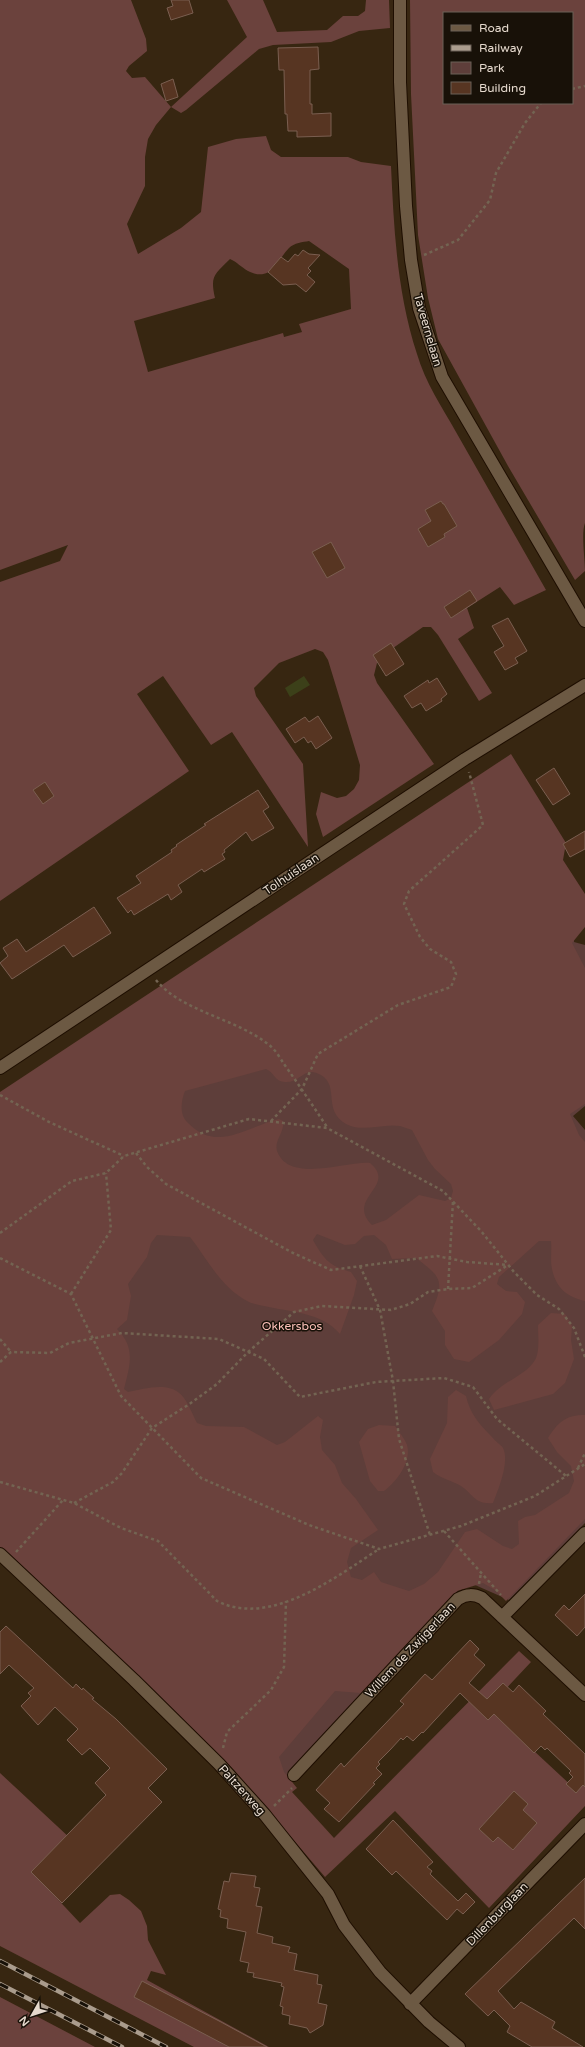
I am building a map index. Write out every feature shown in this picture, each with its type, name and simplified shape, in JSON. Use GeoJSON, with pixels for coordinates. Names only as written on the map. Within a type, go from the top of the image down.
{"type":"FeatureCollection","features":[{"type":"Feature","properties":{"kind":"street","name":"Taveernelaan"},"geometry":{"type":"LineString","coordinates":[[400,0],[400,90],[406,206],[411,260],[419,308],[442,377],[585,621]]}},
{"type":"Feature","properties":{"kind":"street","name":"Tolhuislaan"},"geometry":{"type":"LineString","coordinates":[[0,1068],[465,759],[585,685]]}},
{"type":"Feature","properties":{"kind":"street"},"geometry":{"type":"LineString","coordinates":[[502,1617],[585,1533]]}},
{"type":"Feature","properties":{"kind":"street","name":"Paltzerweg"},"geometry":{"type":"LineString","coordinates":[[4,1558],[134,1680],[219,1764],[265,1815],[328,1894],[344,1925],[380,1972],[410,2004],[459,2047]]}},
{"type":"Feature","properties":{"kind":"street","name":"Willem de Zwijgerlaan"},"geometry":{"type":"LineString","coordinates":[[294,1775],[458,1599],[470,1595],[482,1598],[585,1695]]}},
{"type":"Feature","properties":{"kind":"street","name":"Dillenburglaan"},"geometry":{"type":"LineString","coordinates":[[410,2004],[585,1824]]}},
{"type":"Feature","properties":{"kind":"path"},"geometry":{"type":"LineString","coordinates":[[573,89],[585,86]]}},
{"type":"Feature","properties":{"kind":"path"},"geometry":{"type":"LineString","coordinates":[[411,260],[458,240],[490,200],[496,173],[525,123],[540,104]]}},
{"type":"Feature","properties":{"kind":"path"},"geometry":{"type":"LineString","coordinates":[[270,1121],[302,1089],[318,1054],[398,1005],[451,988],[456,974],[451,962],[430,948],[420,937],[404,904],[409,891],[482,825],[465,759]]}},
{"type":"Feature","properties":{"kind":"path"},"geometry":{"type":"LineString","coordinates":[[147,970],[162,988],[209,1014],[241,1026],[270,1045],[302,1089],[327,1128]]}},
{"type":"Feature","properties":{"kind":"path"},"geometry":{"type":"LineString","coordinates":[[0,1095],[49,1122],[124,1156]]}},
{"type":"Feature","properties":{"kind":"path"},"geometry":{"type":"LineString","coordinates":[[0,1233],[72,1180],[106,1173],[124,1156],[249,1119],[327,1128],[443,1191],[481,1231],[508,1265],[537,1296],[559,1309],[574,1328],[585,1357]]}},
{"type":"Feature","properties":{"kind":"path"},"geometry":{"type":"LineString","coordinates":[[136,1153],[147,1167],[166,1184],[293,1253],[331,1270],[437,1256],[508,1265]]}},
{"type":"Feature","properties":{"kind":"path"},"geometry":{"type":"LineString","coordinates":[[71,1294],[111,1230],[106,1173]]}},
{"type":"Feature","properties":{"kind":"path"},"geometry":{"type":"LineString","coordinates":[[448,1289],[451,1258],[453,1201]]}},
{"type":"Feature","properties":{"kind":"path"},"geometry":{"type":"LineString","coordinates":[[0,1258],[71,1294],[121,1396],[201,1478],[308,1525],[379,1549]]}},
{"type":"Feature","properties":{"kind":"path"},"geometry":{"type":"LineString","coordinates":[[74,1503],[113,1482],[122,1473],[152,1428],[217,1384],[248,1352],[294,1312],[322,1306],[391,1310],[410,1304],[428,1292],[472,1288],[508,1265]]}},
{"type":"Feature","properties":{"kind":"path"},"geometry":{"type":"LineString","coordinates":[[360,1266],[380,1310],[394,1381],[399,1439],[430,1535]]}},
{"type":"Feature","properties":{"kind":"path"},"geometry":{"type":"LineString","coordinates":[[0,1362],[11,1352],[50,1353],[69,1343],[122,1333],[219,1339],[264,1359],[300,1397],[376,1382],[444,1378],[473,1387],[497,1419],[566,1476]]}},
{"type":"Feature","properties":{"kind":"path"},"geometry":{"type":"LineString","coordinates":[[0,1339],[11,1352]]}},
{"type":"Feature","properties":{"kind":"path"},"geometry":{"type":"LineString","coordinates":[[578,1468],[585,1453]]}},
{"type":"Feature","properties":{"kind":"path"},"geometry":{"type":"LineString","coordinates":[[0,1482],[74,1503],[121,1528],[158,1541],[217,1601],[227,1606],[259,1609],[315,1591],[379,1549],[461,1526],[535,1496],[585,1464]]}},
{"type":"Feature","properties":{"kind":"path"},"geometry":{"type":"LineString","coordinates":[[4,1558],[63,1500]]}},
{"type":"Feature","properties":{"kind":"path"},"geometry":{"type":"LineString","coordinates":[[444,1531],[513,1607]]}},
{"type":"Feature","properties":{"kind":"path"},"geometry":{"type":"LineString","coordinates":[[219,1764],[227,1732],[271,1690],[284,1667],[286,1601]]}},
{"type":"Feature","properties":{"kind":"path"},"geometry":{"type":"LineString","coordinates":[[265,1815],[299,1780],[294,1775]]}},
{"type":"Feature","properties":{"kind":"green space","name":"Okkersbos"},"geometry":{"type":"Polygon","coordinates":[[[574,899],[574,942],[585,945],[585,1106],[573,1116],[585,1130],[585,1523],[509,1600],[466,1581],[272,1803],[0,1109],[574,899]]]}},
{"type":"Feature","properties":{"kind":"shaded area"},"geometry":{"type":"Polygon","coordinates":[[[0,0],[131,0],[146,39],[147,51],[129,66],[126,71],[132,78],[145,77],[171,107],[156,125],[148,139],[145,157],[145,186],[127,224],[138,254],[181,228],[201,212],[208,147],[236,139],[266,136],[271,150],[281,157],[348,157],[361,162],[391,166],[395,238],[401,285],[410,331],[420,364],[434,394],[546,590],[514,605],[500,587],[467,608],[474,628],[458,639],[492,693],[479,701],[438,635],[431,627],[423,627],[386,653],[377,663],[374,675],[377,683],[434,764],[323,837],[316,814],[321,792],[337,798],[346,796],[354,789],[359,780],[360,765],[328,660],[323,652],[315,649],[279,663],[254,688],[256,696],[303,764],[308,847],[232,732],[211,745],[163,676],[137,694],[189,771],[0,901],[0,582],[60,561],[68,545],[0,570],[0,0]],[[309,241],[291,246],[273,268],[263,274],[256,274],[248,271],[230,259],[220,269],[213,280],[215,298],[134,321],[148,372],[283,333],[284,337],[302,332],[299,324],[351,309],[349,269],[309,241]]]}},
{"type":"Feature","properties":{"kind":"shaded area"},"geometry":{"type":"Polygon","coordinates":[[[227,0],[263,0],[277,32],[327,30],[343,16],[358,16],[365,11],[366,0],[389,0],[390,28],[359,31],[331,42],[273,45],[259,49],[181,113],[171,107],[247,37],[227,0]]]}},
{"type":"Feature","properties":{"kind":"shaded area"},"geometry":{"type":"Polygon","coordinates":[[[410,0],[585,0],[585,523],[583,539],[585,571],[575,580],[508,466],[438,339],[428,298],[418,235],[411,94],[410,0]]]}},
{"type":"Feature","properties":{"kind":"shaded area"},"geometry":{"type":"Polygon","coordinates":[[[304,676],[310,685],[290,697],[285,688],[304,676]]]}},
{"type":"Feature","properties":{"kind":"shaded area","name":"Okkersbos"},"geometry":{"type":"Polygon","coordinates":[[[511,754],[566,843],[563,860],[585,894],[585,927],[572,943],[585,968],[585,1104],[570,1114],[579,1135],[585,1142],[585,1301],[573,1297],[563,1291],[559,1286],[552,1269],[551,1241],[539,1241],[499,1277],[497,1284],[506,1291],[517,1292],[525,1302],[522,1314],[499,1340],[469,1362],[454,1359],[445,1345],[445,1331],[432,1311],[439,1286],[435,1275],[416,1258],[392,1259],[386,1245],[374,1235],[364,1236],[355,1244],[345,1245],[317,1234],[313,1240],[328,1261],[333,1265],[351,1272],[357,1281],[354,1295],[340,1334],[333,1327],[315,1317],[249,1302],[230,1289],[216,1273],[190,1237],[157,1235],[151,1243],[147,1257],[128,1284],[131,1296],[127,1320],[117,1329],[127,1343],[130,1357],[124,1389],[128,1392],[165,1387],[179,1392],[184,1398],[197,1423],[206,1426],[244,1427],[277,1445],[285,1442],[318,1416],[323,1420],[320,1437],[322,1450],[335,1465],[342,1483],[356,1499],[378,1530],[351,1548],[347,1562],[351,1577],[362,1580],[374,1572],[381,1582],[409,1591],[424,1584],[438,1572],[465,1532],[477,1529],[503,1546],[512,1549],[519,1544],[518,1521],[525,1517],[535,1515],[569,1493],[574,1481],[571,1466],[557,1452],[548,1438],[563,1420],[573,1416],[585,1415],[585,1519],[506,1601],[495,1590],[483,1583],[457,1591],[361,1693],[335,1691],[279,1757],[284,1772],[297,1788],[292,1792],[334,1838],[519,1651],[531,1662],[488,1708],[576,1790],[585,1781],[585,1806],[489,1908],[395,1811],[325,1877],[234,1770],[140,1678],[0,1551],[0,1092],[511,754]],[[266,1069],[185,1091],[182,1112],[185,1120],[199,1132],[210,1136],[221,1137],[243,1132],[279,1119],[283,1121],[283,1125],[276,1147],[277,1151],[283,1161],[293,1167],[319,1169],[370,1163],[377,1171],[378,1179],[376,1186],[364,1207],[365,1216],[372,1225],[386,1220],[419,1195],[445,1201],[451,1198],[453,1191],[451,1184],[428,1160],[412,1130],[393,1125],[366,1128],[352,1127],[339,1118],[335,1112],[330,1085],[321,1075],[315,1072],[310,1072],[290,1082],[282,1082],[266,1069]]]}},
{"type":"Feature","properties":{"kind":"shaded area"},"geometry":{"type":"Polygon","coordinates":[[[551,1313],[565,1314],[572,1326],[571,1340],[574,1359],[565,1383],[553,1394],[494,1410],[489,1399],[500,1388],[531,1366],[537,1357],[538,1325],[551,1313]]]}},
{"type":"Feature","properties":{"kind":"shaded area"},"geometry":{"type":"Polygon","coordinates":[[[456,1390],[466,1396],[476,1419],[503,1448],[505,1454],[504,1468],[493,1503],[478,1501],[461,1486],[433,1472],[430,1459],[447,1423],[448,1397],[456,1390]]]}},
{"type":"Feature","properties":{"kind":"shaded area"},"geometry":{"type":"Polygon","coordinates":[[[379,1425],[395,1426],[406,1443],[408,1451],[402,1471],[384,1491],[378,1491],[370,1481],[359,1442],[368,1429],[379,1425]]]}},
{"type":"Feature","properties":{"kind":"shaded area"},"geometry":{"type":"Polygon","coordinates":[[[0,1773],[71,1839],[35,1875],[80,1923],[110,1895],[120,1894],[141,1911],[147,1926],[148,1940],[166,1975],[151,1971],[147,1980],[269,2047],[194,2047],[0,1946],[0,1773]]]}},
{"type":"Feature","properties":{"kind":"shaded area"},"geometry":{"type":"Polygon","coordinates":[[[0,1997],[95,2047],[0,2047],[0,1997]]]}},
{"type":"Feature","properties":{"kind":"building"},"geometry":{"type":"Polygon","coordinates":[[[171,0],[189,0],[193,13],[171,20],[167,8],[173,6],[171,0]]]}},
{"type":"Feature","properties":{"kind":"building"},"geometry":{"type":"Polygon","coordinates":[[[318,47],[319,69],[310,70],[310,104],[312,104],[312,114],[331,113],[331,136],[297,137],[297,131],[288,131],[287,114],[285,114],[284,70],[279,70],[278,48],[318,47]]]}},
{"type":"Feature","properties":{"kind":"building"},"geometry":{"type":"Polygon","coordinates":[[[173,79],[178,97],[166,101],[161,84],[173,79]]]}},
{"type":"Feature","properties":{"kind":"building"},"geometry":{"type":"Polygon","coordinates":[[[303,250],[309,254],[320,255],[308,268],[311,271],[307,275],[315,282],[306,292],[296,284],[283,285],[268,272],[281,257],[288,262],[295,254],[298,256],[303,250]]]}},
{"type":"Feature","properties":{"kind":"building"},"geometry":{"type":"Polygon","coordinates":[[[441,501],[457,526],[444,534],[445,537],[428,547],[418,529],[431,521],[425,510],[441,501]]]}},
{"type":"Feature","properties":{"kind":"building"},"geometry":{"type":"Polygon","coordinates":[[[331,542],[345,568],[327,578],[312,552],[331,542]]]}},
{"type":"Feature","properties":{"kind":"building"},"geometry":{"type":"Polygon","coordinates":[[[470,590],[477,601],[451,618],[444,607],[470,590]]]}},
{"type":"Feature","properties":{"kind":"building"},"geometry":{"type":"Polygon","coordinates":[[[508,618],[527,651],[515,658],[518,663],[505,670],[494,652],[504,646],[492,626],[508,618]]]}},
{"type":"Feature","properties":{"kind":"building"},"geometry":{"type":"Polygon","coordinates":[[[391,643],[404,664],[386,676],[373,655],[391,643]]]}},
{"type":"Feature","properties":{"kind":"building"},"geometry":{"type":"Polygon","coordinates":[[[437,678],[447,694],[441,699],[442,701],[426,711],[421,703],[412,708],[404,696],[428,680],[429,683],[437,678]]]}},
{"type":"Feature","properties":{"kind":"building"},"geometry":{"type":"Polygon","coordinates":[[[318,716],[332,738],[316,749],[311,741],[308,743],[304,737],[295,743],[286,729],[305,717],[309,722],[318,716]]]}},
{"type":"Feature","properties":{"kind":"building"},"geometry":{"type":"Polygon","coordinates":[[[554,768],[570,794],[553,805],[536,780],[554,768]]]}},
{"type":"Feature","properties":{"kind":"building"},"geometry":{"type":"Polygon","coordinates":[[[45,782],[54,796],[43,804],[33,790],[45,782]]]}},
{"type":"Feature","properties":{"kind":"building"},"geometry":{"type":"Polygon","coordinates":[[[258,790],[269,807],[263,811],[274,828],[252,841],[246,832],[224,850],[225,852],[222,854],[225,859],[204,872],[202,869],[178,885],[182,892],[171,900],[168,894],[134,915],[131,910],[128,913],[117,898],[141,883],[136,876],[172,852],[171,850],[177,846],[176,845],[206,825],[204,824],[258,790]]]}},
{"type":"Feature","properties":{"kind":"building"},"geometry":{"type":"Polygon","coordinates":[[[585,831],[585,849],[570,857],[563,844],[585,831]]]}},
{"type":"Feature","properties":{"kind":"building"},"geometry":{"type":"Polygon","coordinates":[[[94,907],[111,933],[73,957],[64,945],[12,979],[0,963],[8,956],[3,948],[17,939],[26,952],[94,907]]]}},
{"type":"Feature","properties":{"kind":"building"},"geometry":{"type":"Polygon","coordinates":[[[585,1594],[585,1627],[577,1636],[555,1615],[564,1605],[569,1610],[585,1594]]]}},
{"type":"Feature","properties":{"kind":"building"},"geometry":{"type":"Polygon","coordinates":[[[6,1626],[73,1688],[76,1684],[82,1690],[83,1688],[94,1698],[92,1699],[116,1719],[167,1769],[148,1788],[162,1802],[62,1903],[31,1872],[106,1795],[95,1783],[110,1768],[90,1748],[82,1755],[67,1740],[78,1729],[55,1707],[38,1725],[21,1706],[31,1696],[28,1693],[34,1688],[9,1665],[0,1674],[0,1632],[6,1626]]]}},
{"type":"Feature","properties":{"kind":"building"},"geometry":{"type":"Polygon","coordinates":[[[470,1640],[479,1649],[474,1655],[485,1665],[469,1683],[487,1699],[503,1683],[513,1692],[519,1685],[546,1711],[543,1714],[585,1754],[585,1787],[583,1785],[576,1793],[566,1784],[573,1777],[569,1773],[571,1771],[547,1748],[545,1750],[541,1746],[534,1753],[494,1714],[488,1720],[460,1693],[423,1733],[422,1732],[413,1741],[407,1736],[403,1740],[401,1738],[378,1762],[380,1764],[376,1768],[382,1774],[373,1783],[375,1784],[339,1822],[324,1809],[330,1803],[316,1790],[341,1763],[344,1767],[404,1704],[400,1701],[425,1674],[432,1680],[470,1640]]]}},
{"type":"Feature","properties":{"kind":"building"},"geometry":{"type":"Polygon","coordinates":[[[514,1791],[528,1804],[523,1810],[537,1823],[513,1850],[498,1837],[493,1842],[479,1829],[514,1791]]]}},
{"type":"Feature","properties":{"kind":"building"},"geometry":{"type":"Polygon","coordinates":[[[393,1820],[433,1862],[427,1867],[432,1871],[430,1874],[458,1901],[466,1893],[475,1902],[463,1914],[457,1909],[447,1920],[396,1871],[392,1875],[366,1849],[393,1820]]]}},
{"type":"Feature","properties":{"kind":"building"},"geometry":{"type":"Polygon","coordinates":[[[231,1873],[256,1876],[254,1887],[260,1888],[256,1906],[262,1907],[257,1933],[273,1937],[272,1943],[290,1947],[288,1952],[297,1954],[294,1970],[318,1975],[317,1984],[322,1985],[318,2003],[327,2005],[323,2025],[310,2033],[307,2028],[289,2024],[290,2016],[282,2014],[283,2007],[280,2006],[284,1987],[281,1986],[282,1983],[253,1977],[254,1973],[247,1972],[249,1963],[240,1961],[246,1932],[227,1928],[228,1919],[220,1917],[221,1910],[218,1909],[224,1881],[229,1882],[231,1873]]]}},
{"type":"Feature","properties":{"kind":"building"},"geometry":{"type":"Polygon","coordinates":[[[585,1878],[585,1929],[574,1918],[498,1991],[514,2009],[521,2002],[555,2022],[552,2028],[583,2047],[532,2047],[507,2032],[510,2026],[494,2010],[488,2016],[465,1994],[585,1878]]]}},
{"type":"Feature","properties":{"kind":"building"},"geometry":{"type":"Polygon","coordinates":[[[142,1981],[267,2047],[229,2047],[151,2006],[134,1997],[142,1981]]]}},
{"type":"Feature","properties":{"kind":"railway"},"geometry":{"type":"LineString","coordinates":[[0,1961],[166,2047]]}},
{"type":"Feature","properties":{"kind":"railway"},"geometry":{"type":"LineString","coordinates":[[0,1984],[122,2047]]}}]}
